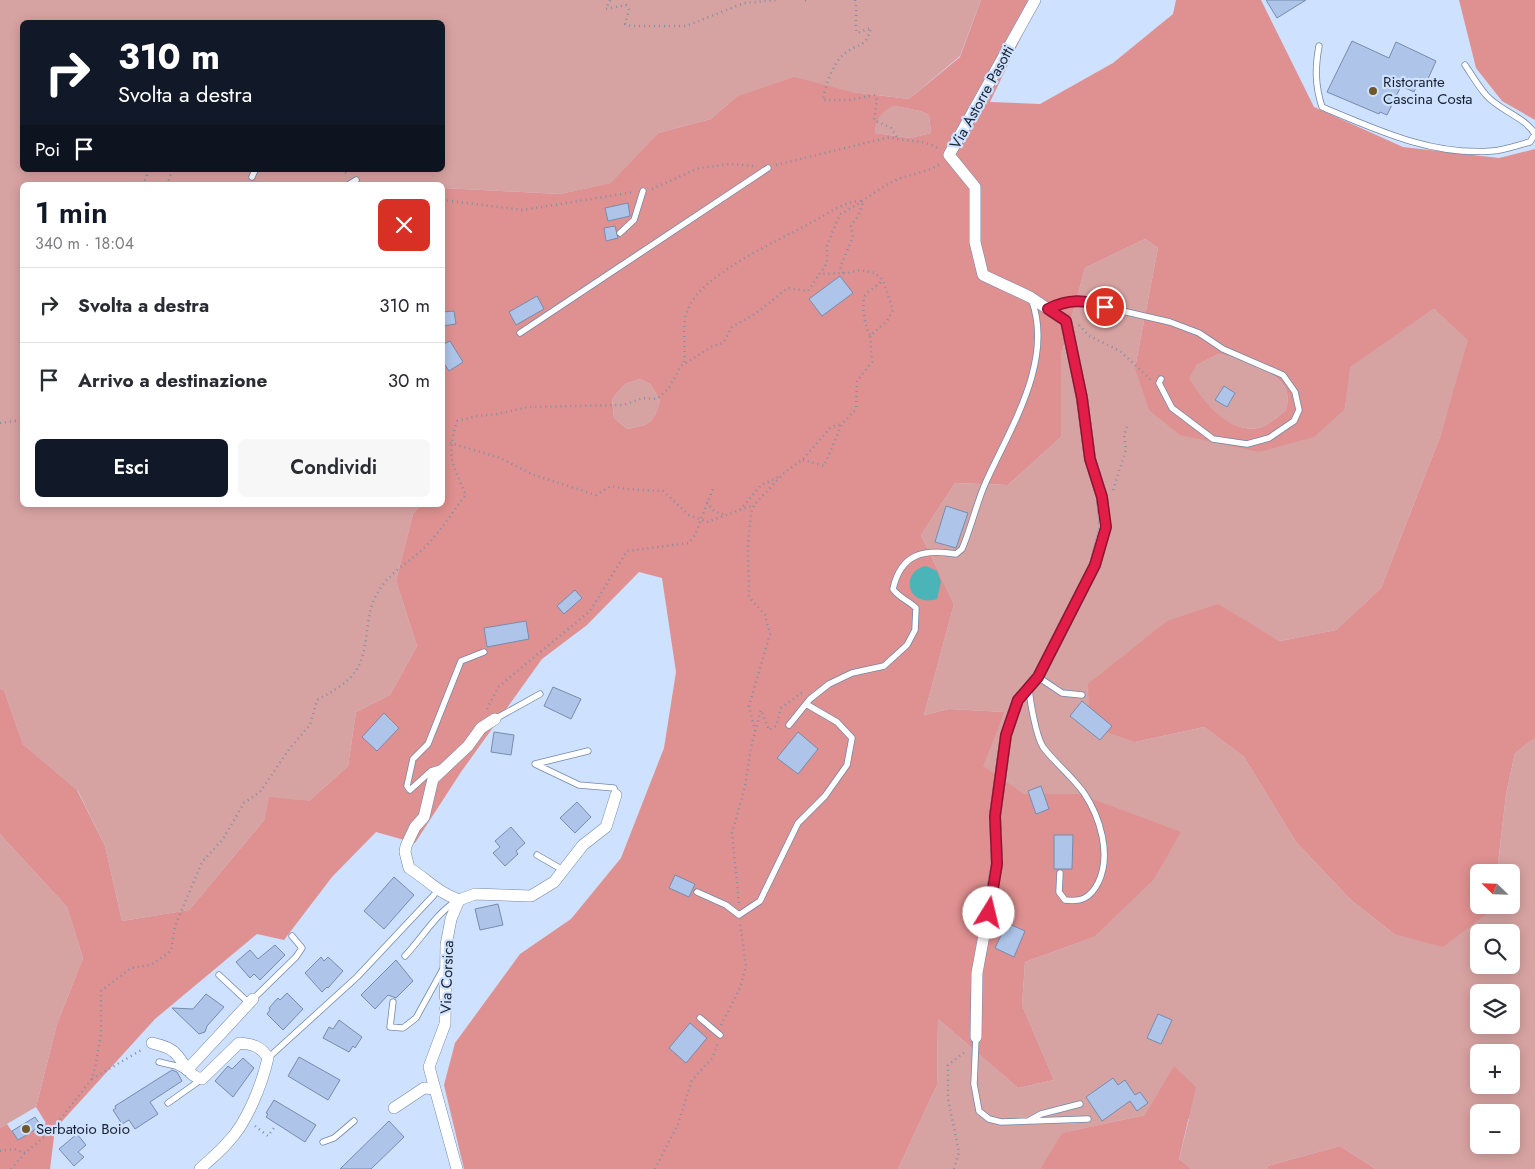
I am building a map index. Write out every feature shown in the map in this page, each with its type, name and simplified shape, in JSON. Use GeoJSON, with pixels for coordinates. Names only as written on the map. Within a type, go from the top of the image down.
{"type":"FeatureCollection","features":[{"type":"Feature","properties":{"kind":"street","name":"Via Astorre Pasotti"},"geometry":{"type":"LineString","coordinates":[[976,1034],[977,972],[997,864],[995,816],[1006,735],[1018,700],[1038,677],[1095,565],[1106,527],[1090,459],[1082,398],[1066,321],[1030,297],[983,275],[975,242],[975,187],[949,155],[1036,0]]}},
{"type":"Feature","properties":{"kind":"street"},"geometry":{"type":"LineString","coordinates":[[495,719],[482,728],[468,746],[433,779],[424,817],[415,827],[405,852],[409,868],[429,880],[436,890],[459,900],[476,894],[531,896],[554,882],[583,845],[606,827],[616,795]]}},
{"type":"Feature","properties":{"kind":"street","name":"Via Corsica"},"geometry":{"type":"LineString","coordinates":[[457,1169],[429,1067],[446,1024],[444,968],[451,919],[459,900]]}},
{"type":"Feature","properties":{"kind":"street"},"geometry":{"type":"LineString","coordinates":[[194,1075],[251,1001]]}},
{"type":"Feature","properties":{"kind":"street"},"geometry":{"type":"LineString","coordinates":[[152,1043],[166,1047],[174,1052],[194,1075]]}},
{"type":"Feature","properties":{"kind":"street"},"geometry":{"type":"LineString","coordinates":[[194,1075],[239,1043],[252,1044],[263,1050],[268,1058],[264,1079],[244,1118],[229,1142],[200,1169]]}},
{"type":"Feature","properties":{"kind":"street"},"geometry":{"type":"LineString","coordinates":[[394,1108],[424,1088],[434,1090]]}},
{"type":"Feature","properties":{"kind":"lane"},"geometry":{"type":"LineString","coordinates":[[1319,46],[1316,64],[1316,89],[1322,106],[1414,143],[1464,151],[1494,150],[1530,142],[1535,134],[1529,124],[1510,115],[1486,95],[1465,66]]}},
{"type":"Feature","properties":{"kind":"lane"},"geometry":{"type":"LineString","coordinates":[[520,333],[768,168]]}},
{"type":"Feature","properties":{"kind":"lane"},"geometry":{"type":"LineString","coordinates":[[252,177],[254,172]]}},
{"type":"Feature","properties":{"kind":"lane"},"geometry":{"type":"LineString","coordinates":[[620,234],[634,220],[644,190]]}},
{"type":"Feature","properties":{"kind":"lane"},"geometry":{"type":"LineString","coordinates":[[789,725],[806,704],[829,684],[847,675],[884,666],[907,645],[915,630],[916,608],[908,600],[899,597],[893,589],[902,567],[915,554],[929,552],[956,554],[962,549],[986,483],[1016,420],[1030,384],[1038,343],[1036,313],[1030,297]]}},
{"type":"Feature","properties":{"kind":"lane"},"geometry":{"type":"LineString","coordinates":[[1048,309],[1057,305],[1087,300],[1105,307],[1170,322],[1199,332],[1223,349],[1283,375],[1295,392],[1299,410],[1294,421],[1269,438],[1247,444],[1213,439],[1172,408],[1159,383],[1161,378]]}},
{"type":"Feature","properties":{"kind":"lane"},"geometry":{"type":"LineString","coordinates":[[446,767],[431,770],[410,790],[407,786],[413,759],[428,744],[431,738],[461,661],[484,652]]}},
{"type":"Feature","properties":{"kind":"lane"},"geometry":{"type":"LineString","coordinates":[[1038,677],[1062,693],[1082,695]]}},
{"type":"Feature","properties":{"kind":"lane"},"geometry":{"type":"LineString","coordinates":[[1029,688],[1042,746],[1084,793],[1100,825],[1105,852],[1102,875],[1093,893],[1080,901],[1065,900],[1059,892],[1060,873]]}},
{"type":"Feature","properties":{"kind":"lane"},"geometry":{"type":"LineString","coordinates":[[495,719],[540,694]]}},
{"type":"Feature","properties":{"kind":"lane"},"geometry":{"type":"LineString","coordinates":[[697,892],[726,905],[740,916],[760,900],[798,823],[825,796],[847,765],[852,738],[837,722],[806,704]]}},
{"type":"Feature","properties":{"kind":"lane"},"geometry":{"type":"LineString","coordinates":[[588,751],[535,764],[580,785],[614,788],[616,795]]}},
{"type":"Feature","properties":{"kind":"lane"},"geometry":{"type":"LineString","coordinates":[[537,855],[564,871]]}},
{"type":"Feature","properties":{"kind":"lane"},"geometry":{"type":"LineString","coordinates":[[268,1058],[357,977],[434,895]]}},
{"type":"Feature","properties":{"kind":"lane"},"geometry":{"type":"LineString","coordinates":[[405,956],[422,939],[441,912],[459,900]]}},
{"type":"Feature","properties":{"kind":"lane"},"geometry":{"type":"LineString","coordinates":[[219,975],[251,1001],[296,958],[302,948],[292,936]]}},
{"type":"Feature","properties":{"kind":"lane"},"geometry":{"type":"LineString","coordinates":[[392,1002],[390,1027],[403,1028],[416,1018],[444,968]]}},
{"type":"Feature","properties":{"kind":"lane"},"geometry":{"type":"LineString","coordinates":[[700,1018],[720,1035]]}},
{"type":"Feature","properties":{"kind":"lane"},"geometry":{"type":"LineString","coordinates":[[976,1034],[974,1084],[979,1111],[989,1119],[1001,1122],[1088,1119]]}},
{"type":"Feature","properties":{"kind":"lane"},"geometry":{"type":"LineString","coordinates":[[159,1062],[176,1066],[194,1075],[168,1103]]}},
{"type":"Feature","properties":{"kind":"lane"},"geometry":{"type":"LineString","coordinates":[[1030,1120],[1041,1114],[1080,1104]]}},
{"type":"Feature","properties":{"kind":"lane"},"geometry":{"type":"LineString","coordinates":[[323,1142],[334,1138],[354,1121]]}},
{"type":"Feature","properties":{"kind":"path"},"geometry":{"type":"LineString","coordinates":[[610,0],[606,9],[626,5],[629,10],[625,24],[632,26],[671,27],[686,26],[744,2],[776,0]]}},
{"type":"Feature","properties":{"kind":"path"},"geometry":{"type":"LineString","coordinates":[[855,0],[857,11],[855,25],[857,33],[871,28],[868,39],[862,46],[844,54],[831,73],[823,100],[849,100],[875,96],[878,100],[874,120],[891,128],[899,140]]}},
{"type":"Feature","properties":{"kind":"path"},"geometry":{"type":"LineString","coordinates":[[11,1169],[25,1152],[52,1130],[91,1080],[95,1068],[101,1028],[101,991],[131,968],[151,965],[171,951],[175,926],[202,862],[223,840],[244,803],[260,792],[290,748],[310,725],[317,700],[344,685],[360,665],[366,647],[369,612],[377,594],[396,569],[422,550],[444,527],[449,515],[466,496],[451,460],[450,443],[457,422],[476,416],[498,414],[528,407],[624,405],[644,398],[657,399],[669,388],[684,363],[711,346],[723,343],[732,327],[755,314],[788,288],[808,291],[827,263],[827,245],[840,214],[863,202],[889,183],[937,166],[949,155],[928,141],[899,140],[890,137],[872,140],[768,168],[731,164],[699,168],[659,187],[523,210],[445,200]]}},
{"type":"Feature","properties":{"kind":"path"},"geometry":{"type":"LineString","coordinates":[[684,363],[687,310],[698,292],[741,260],[829,212],[856,201],[863,202]]}},
{"type":"Feature","properties":{"kind":"path"},"geometry":{"type":"LineString","coordinates":[[843,272],[840,267],[854,237],[851,226],[858,216],[863,202]]}},
{"type":"Feature","properties":{"kind":"path"},"geometry":{"type":"LineString","coordinates":[[820,274],[860,270],[875,273],[882,280],[893,310],[887,321],[870,336]]}},
{"type":"Feature","properties":{"kind":"path"},"geometry":{"type":"LineString","coordinates":[[802,460],[824,466],[842,424],[856,409],[857,381],[872,362],[870,336],[865,328],[864,299],[866,294],[877,287],[882,280]]}},
{"type":"Feature","properties":{"kind":"path"},"geometry":{"type":"LineString","coordinates":[[1076,321],[1089,336],[1120,350],[1148,378]]}},
{"type":"Feature","properties":{"kind":"path"},"geometry":{"type":"LineString","coordinates":[[0,423],[20,420]]}},
{"type":"Feature","properties":{"kind":"path"},"geometry":{"type":"LineString","coordinates":[[450,443],[498,457],[534,475],[590,494],[596,495],[611,486],[626,490],[663,491],[689,515],[707,522],[754,505],[780,477],[802,460],[830,427],[842,424]]}},
{"type":"Feature","properties":{"kind":"path"},"geometry":{"type":"LineString","coordinates":[[1103,508],[1111,496],[1126,450],[1124,435],[1128,424]]}},
{"type":"Feature","properties":{"kind":"path"},"geometry":{"type":"LineString","coordinates":[[739,511],[761,485],[780,477]]}},
{"type":"Feature","properties":{"kind":"path"},"geometry":{"type":"LineString","coordinates":[[481,714],[487,708],[498,687],[590,611],[628,551],[690,543],[695,535],[714,486]]}},
{"type":"Feature","properties":{"kind":"path"},"geometry":{"type":"LineString","coordinates":[[707,502],[714,511],[726,515]]}},
{"type":"Feature","properties":{"kind":"path"},"geometry":{"type":"LineString","coordinates":[[754,505],[748,546],[749,596],[765,615],[770,634],[749,706],[755,732]]}},
{"type":"Feature","properties":{"kind":"path"},"geometry":{"type":"LineString","coordinates":[[655,1169],[678,1124],[692,1080],[713,1057],[722,1022],[740,988],[746,966],[732,833],[745,788],[751,747],[761,710],[769,730],[776,726],[781,708],[811,687]]}},
{"type":"Feature","properties":{"kind":"path"},"geometry":{"type":"LineString","coordinates":[[954,1169],[959,1152],[948,1099],[948,1065],[967,1051],[970,1034],[976,1034]]}},
{"type":"Feature","properties":{"kind":"path"},"geometry":{"type":"LineString","coordinates":[[91,1080],[152,1043]]}},
{"type":"Feature","properties":{"kind":"path"},"geometry":{"type":"LineString","coordinates":[[268,1136],[274,1128]]}},
{"type":"Feature","properties":{"kind":"path"},"geometry":{"type":"LineString","coordinates":[[0,1151],[14,1149],[25,1152]]}},
{"type":"Feature","properties":{"kind":"shaded area"},"geometry":{"type":"Polygon","coordinates":[[[0,0],[981,0],[960,56],[909,99],[852,92],[736,97],[711,119],[658,133],[612,183],[560,194],[445,188],[445,182],[20,182],[20,507],[418,507],[413,514],[396,581],[417,646],[390,695],[356,712],[348,766],[309,801],[265,819],[189,910],[122,921],[105,846],[78,791],[23,744],[4,690],[0,689],[0,0]]]}},
{"type":"Feature","properties":{"kind":"shaded area"},"geometry":{"type":"Polygon","coordinates":[[[981,0],[1039,0],[990,102],[1040,104],[1113,63],[1173,14],[1176,0],[1261,0],[1314,107],[1403,147],[1499,158],[1535,149],[1535,738],[1515,753],[1506,794],[1498,864],[1470,864],[1470,914],[1486,914],[1473,924],[1470,924],[1470,926],[1443,947],[1394,934],[1351,900],[1296,842],[1244,757],[1204,727],[1135,742],[1090,726],[1088,684],[1167,621],[1218,604],[1280,641],[1336,630],[1381,588],[1440,437],[1468,340],[1434,309],[1350,367],[1345,409],[1314,437],[1259,452],[1180,435],[1149,410],[1135,368],[1158,248],[1145,239],[1085,268],[1061,356],[1061,437],[1008,485],[955,483],[921,535],[954,604],[924,715],[949,709],[1005,712],[983,766],[1025,794],[1079,794],[1181,832],[1154,879],[1094,937],[1025,962],[1022,1005],[1054,1080],[1018,1088],[938,1019],[937,1085],[898,1169],[464,1169],[444,1085],[455,1043],[520,954],[571,919],[621,858],[664,748],[676,672],[662,578],[639,572],[587,625],[542,659],[461,772],[415,843],[376,832],[332,877],[284,940],[257,934],[155,1019],[55,1129],[50,1169],[0,1169],[0,1128],[7,1124],[18,1140],[46,1123],[36,1107],[57,1024],[83,958],[67,907],[0,834],[0,689],[4,690],[23,744],[77,790],[105,846],[122,921],[189,910],[265,819],[269,797],[309,801],[348,766],[356,712],[390,695],[417,646],[396,581],[413,514],[418,507],[445,507],[445,188],[560,194],[611,183],[658,133],[711,119],[736,97],[794,77],[852,92],[909,99],[960,57],[981,0]],[[895,106],[880,116],[875,133],[910,138],[931,133],[929,115],[920,111],[895,106]],[[1218,354],[1197,365],[1189,378],[1201,396],[1217,414],[1236,426],[1247,428],[1262,427],[1287,409],[1287,393],[1284,385],[1268,372],[1236,358],[1218,354]],[[640,379],[625,384],[612,399],[614,418],[627,429],[650,422],[656,414],[660,400],[650,384],[640,379]]]}},
{"type":"Feature","properties":{"kind":"shaded area"},"geometry":{"type":"Polygon","coordinates":[[[1459,0],[1535,0],[1535,120],[1502,101],[1476,68],[1459,0]]]}},
{"type":"Feature","properties":{"kind":"shaded area"},"geometry":{"type":"Polygon","coordinates":[[[895,106],[920,111],[929,115],[931,133],[910,138],[875,133],[880,116],[886,110],[895,106]]]}},
{"type":"Feature","properties":{"kind":"shaded area"},"geometry":{"type":"Polygon","coordinates":[[[1145,239],[1158,248],[1135,368],[1259,452],[1345,409],[1349,367],[1434,309],[1469,340],[1440,437],[1381,588],[1336,630],[1280,641],[1218,605],[1135,742],[1204,727],[1244,757],[1296,842],[1351,900],[1394,934],[1473,914],[1520,914],[1520,864],[1498,864],[1506,794],[1515,753],[1535,738],[1535,1169],[1376,1169],[1340,1146],[1267,1166],[1268,1169],[1192,1169],[1179,1159],[1189,1119],[1145,1115],[1063,1133],[1040,1169],[898,1169],[937,1085],[938,1019],[1018,1088],[1054,1080],[1022,1005],[1025,962],[1094,937],[1079,794],[1025,794],[982,766],[1005,712],[949,709],[924,715],[954,604],[921,535],[955,483],[1008,485],[1061,437],[1061,356],[1085,268],[1145,239]]]}},
{"type":"Feature","properties":{"kind":"shaded area"},"geometry":{"type":"Polygon","coordinates":[[[1218,354],[1247,362],[1277,378],[1284,385],[1287,393],[1287,409],[1277,418],[1258,428],[1236,426],[1217,414],[1188,378],[1197,365],[1218,354]]]}},
{"type":"Feature","properties":{"kind":"shaded area"},"geometry":{"type":"Polygon","coordinates":[[[640,379],[650,384],[660,400],[656,414],[650,422],[627,429],[614,418],[612,399],[625,384],[640,379]]]}},
{"type":"Feature","properties":{"kind":"shaded area"},"geometry":{"type":"Polygon","coordinates":[[[926,566],[937,571],[941,582],[937,599],[927,600],[919,598],[913,594],[910,588],[912,575],[918,569],[926,566]]]}},
{"type":"Feature","properties":{"kind":"shaded area"},"geometry":{"type":"Polygon","coordinates":[[[0,834],[67,907],[83,958],[57,1024],[36,1107],[0,1128],[0,834]]]}},
{"type":"Feature","properties":{"kind":"shaded area"},"geometry":{"type":"Polygon","coordinates":[[[1174,1066],[1196,1087],[1179,1159],[1192,1169],[1040,1169],[1062,1133],[1145,1115],[1174,1066]]]}},
{"type":"Feature","properties":{"kind":"shaded area"},"geometry":{"type":"Polygon","coordinates":[[[1340,1146],[1376,1169],[1268,1169],[1267,1166],[1340,1146]]]}},
{"type":"Feature","properties":{"kind":"building"},"geometry":{"type":"Polygon","coordinates":[[[1266,0],[1306,0],[1277,18],[1266,0]]]}},
{"type":"Feature","properties":{"kind":"building"},"geometry":{"type":"Polygon","coordinates":[[[1352,41],[1389,58],[1396,42],[1436,61],[1427,81],[1420,78],[1414,92],[1401,86],[1387,115],[1380,112],[1379,114],[1327,92],[1352,41]]]}},
{"type":"Feature","properties":{"kind":"building"},"geometry":{"type":"Polygon","coordinates":[[[628,203],[630,216],[608,221],[605,208],[628,203]]]}},
{"type":"Feature","properties":{"kind":"building"},"geometry":{"type":"Polygon","coordinates":[[[615,226],[618,238],[606,241],[604,228],[615,226]]]}},
{"type":"Feature","properties":{"kind":"building"},"geometry":{"type":"Polygon","coordinates":[[[840,276],[853,293],[822,316],[809,299],[840,276]]]}},
{"type":"Feature","properties":{"kind":"building"},"geometry":{"type":"Polygon","coordinates":[[[537,296],[544,309],[516,325],[509,312],[537,296]]]}},
{"type":"Feature","properties":{"kind":"building"},"geometry":{"type":"Polygon","coordinates":[[[454,311],[456,324],[445,326],[445,312],[454,311]]]}},
{"type":"Feature","properties":{"kind":"building"},"geometry":{"type":"Polygon","coordinates":[[[450,341],[463,362],[449,371],[445,365],[445,344],[450,341]]]}},
{"type":"Feature","properties":{"kind":"building"},"geometry":{"type":"Polygon","coordinates":[[[1224,386],[1235,393],[1227,407],[1215,400],[1224,386]]]}},
{"type":"Feature","properties":{"kind":"building"},"geometry":{"type":"Polygon","coordinates":[[[946,506],[968,513],[956,548],[935,542],[946,506]]]}},
{"type":"Feature","properties":{"kind":"building"},"geometry":{"type":"Polygon","coordinates":[[[575,590],[582,598],[564,614],[557,606],[575,590]]]}},
{"type":"Feature","properties":{"kind":"building"},"geometry":{"type":"Polygon","coordinates":[[[526,621],[529,639],[487,647],[484,628],[526,621]]]}},
{"type":"Feature","properties":{"kind":"building"},"geometry":{"type":"Polygon","coordinates":[[[553,687],[581,699],[571,719],[544,706],[553,687]]]}},
{"type":"Feature","properties":{"kind":"building"},"geometry":{"type":"Polygon","coordinates":[[[1082,701],[1112,726],[1100,740],[1070,716],[1082,701]]]}},
{"type":"Feature","properties":{"kind":"building"},"geometry":{"type":"Polygon","coordinates":[[[384,713],[399,728],[377,751],[362,737],[384,713]]]}},
{"type":"Feature","properties":{"kind":"building"},"geometry":{"type":"Polygon","coordinates":[[[494,732],[514,735],[511,755],[491,752],[494,732]]]}},
{"type":"Feature","properties":{"kind":"building"},"geometry":{"type":"Polygon","coordinates":[[[798,732],[818,749],[798,774],[777,758],[798,732]]]}},
{"type":"Feature","properties":{"kind":"building"},"geometry":{"type":"Polygon","coordinates":[[[1041,786],[1049,809],[1036,814],[1028,791],[1041,786]]]}},
{"type":"Feature","properties":{"kind":"building"},"geometry":{"type":"Polygon","coordinates":[[[577,802],[591,817],[575,833],[560,818],[577,802]]]}},
{"type":"Feature","properties":{"kind":"building"},"geometry":{"type":"Polygon","coordinates":[[[511,827],[525,843],[516,851],[518,854],[505,866],[493,853],[500,847],[495,841],[511,827]]]}},
{"type":"Feature","properties":{"kind":"building"},"geometry":{"type":"Polygon","coordinates":[[[1054,835],[1073,835],[1072,869],[1054,869],[1054,835]]]}},
{"type":"Feature","properties":{"kind":"building"},"geometry":{"type":"Polygon","coordinates":[[[675,875],[695,884],[689,897],[669,888],[675,875]]]}},
{"type":"Feature","properties":{"kind":"building"},"geometry":{"type":"Polygon","coordinates":[[[394,877],[414,895],[384,929],[364,911],[394,877]]]}},
{"type":"Feature","properties":{"kind":"building"},"geometry":{"type":"Polygon","coordinates":[[[498,904],[503,925],[480,930],[475,909],[498,904]]]}},
{"type":"Feature","properties":{"kind":"building"},"geometry":{"type":"Polygon","coordinates":[[[1007,923],[1025,931],[1014,957],[995,948],[1007,923]]]}},
{"type":"Feature","properties":{"kind":"building"},"geometry":{"type":"Polygon","coordinates":[[[275,945],[285,955],[260,980],[254,974],[250,978],[236,962],[250,950],[258,959],[275,945]]]}},
{"type":"Feature","properties":{"kind":"building"},"geometry":{"type":"Polygon","coordinates":[[[321,957],[324,961],[328,957],[343,971],[322,992],[305,973],[321,957]]]}},
{"type":"Feature","properties":{"kind":"building"},"geometry":{"type":"Polygon","coordinates":[[[396,960],[413,981],[396,998],[388,995],[375,1009],[361,995],[396,960]]]}},
{"type":"Feature","properties":{"kind":"building"},"geometry":{"type":"Polygon","coordinates":[[[287,993],[303,1009],[283,1030],[267,1014],[270,1010],[269,1008],[278,998],[280,1000],[287,993]]]}},
{"type":"Feature","properties":{"kind":"building"},"geometry":{"type":"Polygon","coordinates":[[[206,994],[224,1007],[207,1026],[205,1032],[199,1034],[172,1008],[193,1009],[206,994]]]}},
{"type":"Feature","properties":{"kind":"building"},"geometry":{"type":"Polygon","coordinates":[[[1158,1014],[1172,1020],[1161,1044],[1147,1038],[1158,1014]]]}},
{"type":"Feature","properties":{"kind":"building"},"geometry":{"type":"Polygon","coordinates":[[[339,1020],[362,1037],[355,1048],[353,1046],[349,1052],[323,1038],[329,1027],[333,1029],[339,1020]]]}},
{"type":"Feature","properties":{"kind":"building"},"geometry":{"type":"Polygon","coordinates":[[[690,1023],[707,1038],[686,1063],[669,1048],[690,1023]]]}},
{"type":"Feature","properties":{"kind":"building"},"geometry":{"type":"Polygon","coordinates":[[[299,1057],[340,1080],[328,1100],[288,1076],[299,1057]]]}},
{"type":"Feature","properties":{"kind":"building"},"geometry":{"type":"Polygon","coordinates":[[[243,1058],[254,1068],[233,1097],[215,1081],[228,1066],[232,1069],[243,1058]]]}},
{"type":"Feature","properties":{"kind":"building"},"geometry":{"type":"Polygon","coordinates":[[[172,1070],[177,1072],[182,1081],[150,1102],[158,1114],[135,1129],[129,1120],[122,1124],[113,1110],[116,1108],[115,1106],[172,1070]]]}},
{"type":"Feature","properties":{"kind":"building"},"geometry":{"type":"Polygon","coordinates":[[[1113,1078],[1118,1085],[1125,1080],[1135,1095],[1140,1092],[1148,1103],[1137,1111],[1130,1101],[1102,1121],[1086,1097],[1113,1078]]]}},
{"type":"Feature","properties":{"kind":"building"},"geometry":{"type":"Polygon","coordinates":[[[274,1100],[316,1125],[305,1142],[266,1117],[268,1114],[266,1113],[274,1100]]]}},
{"type":"Feature","properties":{"kind":"building","name":"Serbatoio Boio"},"geometry":{"type":"Polygon","coordinates":[[[35,1117],[41,1126],[18,1140],[12,1131],[35,1117]]]}},
{"type":"Feature","properties":{"kind":"building"},"geometry":{"type":"Polygon","coordinates":[[[389,1121],[404,1137],[371,1169],[340,1169],[389,1121]]]}},
{"type":"Feature","properties":{"kind":"building"},"geometry":{"type":"Polygon","coordinates":[[[77,1134],[86,1145],[78,1152],[84,1157],[74,1166],[59,1149],[77,1134]]]}},
{"type":"Feature","properties":{"kind":"place","name":"Ristorante Cascina Costa"},"geometry":{"type":"Point","coordinates":[1373,91]}},
{"type":"Feature","properties":{"kind":"place","name":"Serbatoio Boio"},"geometry":{"type":"Point","coordinates":[26,1129]}},
{"type":"Feature","properties":{"kind":"route"},"geometry":{"type":"LineString","coordinates":[[989,913],[997,864],[995,816],[1006,735],[1018,700],[1038,677],[1095,565],[1106,527],[1102,497],[1090,459],[1082,398],[1066,321],[1048,309],[1057,305],[1087,300],[1105,307]]}}]}
